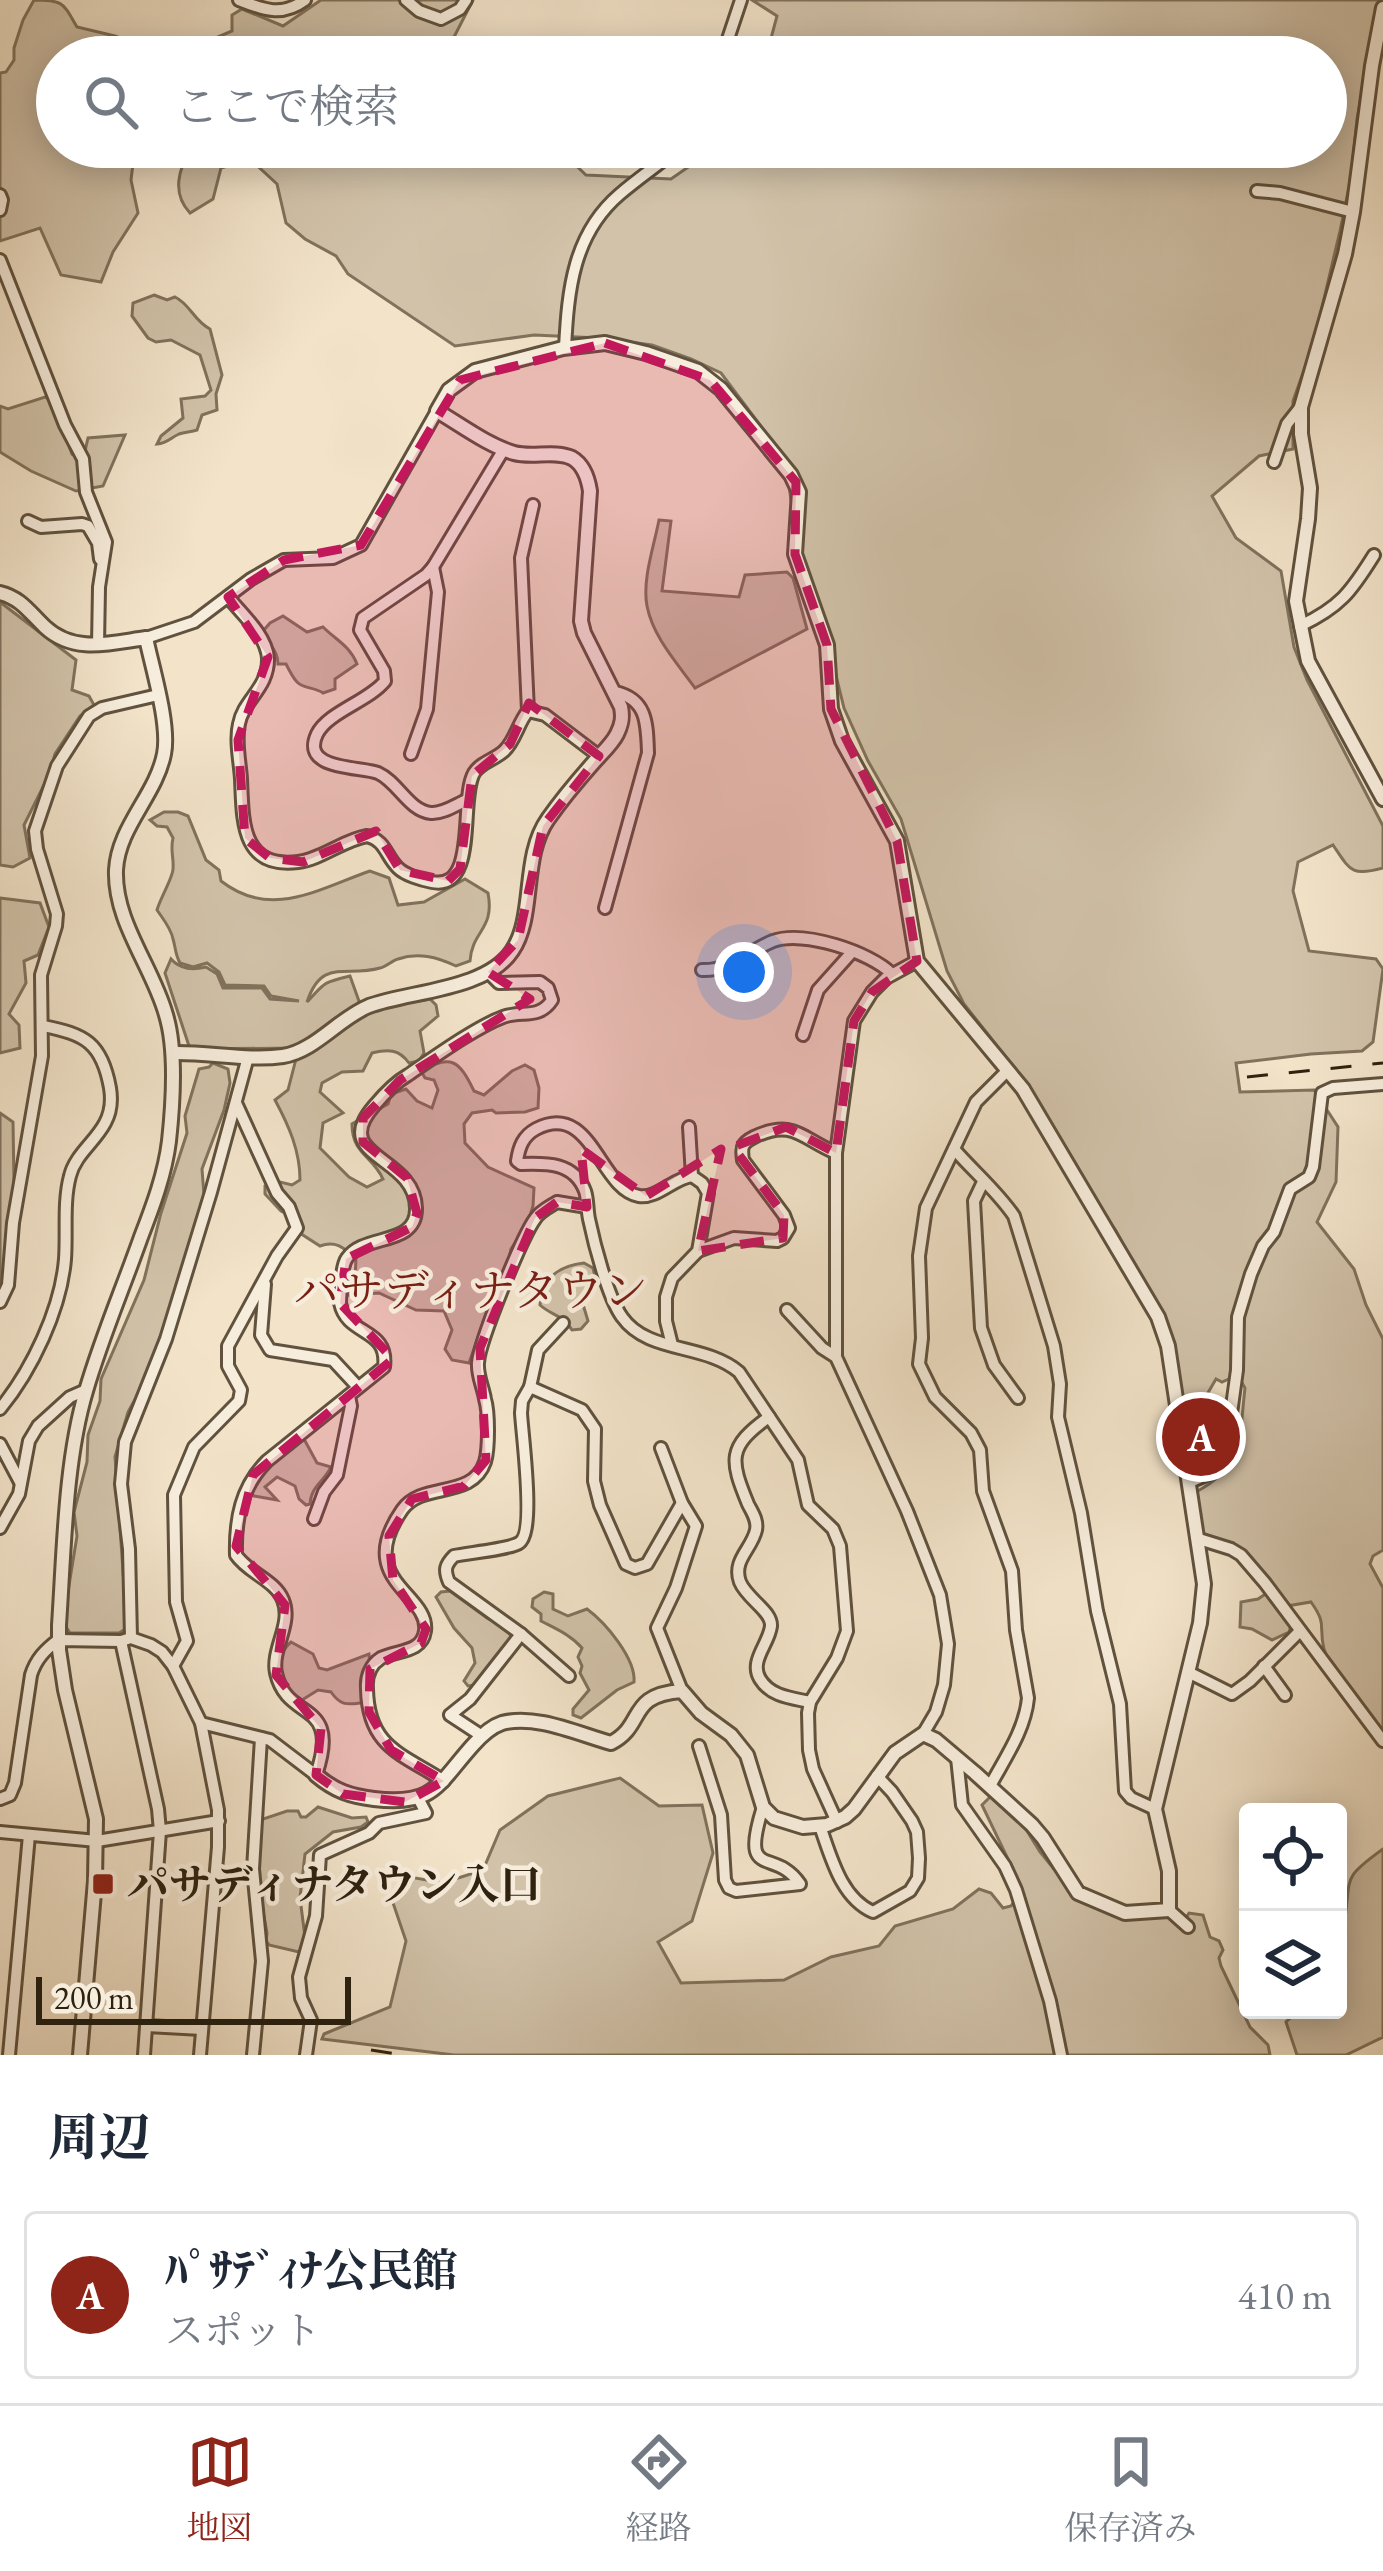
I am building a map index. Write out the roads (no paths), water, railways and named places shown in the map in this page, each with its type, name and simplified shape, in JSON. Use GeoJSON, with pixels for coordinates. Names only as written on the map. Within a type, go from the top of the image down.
{"type":"FeatureCollection","features":[{"type":"Feature","properties":{"kind":"street"},"geometry":{"type":"LineString","coordinates":[[239,0],[274,12],[305,0]]}},
{"type":"Feature","properties":{"kind":"street"},"geometry":{"type":"LineString","coordinates":[[406,0],[441,19],[466,0]]}},
{"type":"Feature","properties":{"kind":"street"},"geometry":{"type":"LineString","coordinates":[[729,36],[741,0]]}},
{"type":"Feature","properties":{"kind":"street"},"geometry":{"type":"LineString","coordinates":[[1383,8],[1345,254],[1302,405],[1309,519],[1295,601],[1308,661],[1383,799]]}},
{"type":"Feature","properties":{"kind":"street"},"geometry":{"type":"LineString","coordinates":[[565,348],[567,303],[584,238],[616,196],[653,168]]}},
{"type":"Feature","properties":{"kind":"street"},"geometry":{"type":"LineString","coordinates":[[1257,191],[1353,212]]}},
{"type":"Feature","properties":{"kind":"street"},"geometry":{"type":"LineString","coordinates":[[0,195],[0,210]]}},
{"type":"Feature","properties":{"kind":"street"},"geometry":{"type":"LineString","coordinates":[[0,260],[83,459],[87,495],[106,542],[100,565]]}},
{"type":"Feature","properties":{"kind":"street"},"geometry":{"type":"LineString","coordinates":[[0,593],[20,601],[62,638],[77,645],[98,645],[146,638],[194,622],[251,578],[284,560],[333,558],[353,551],[361,545],[449,390],[475,371],[605,343],[698,371],[721,389],[796,482],[795,554],[827,645],[831,709],[842,742],[897,841],[916,961],[1023,1089],[1158,1317],[1168,1346],[1204,1573],[1203,1604],[1154,1809],[1169,1871],[1169,1910],[1188,1928]]}},
{"type":"Feature","properties":{"kind":"street"},"geometry":{"type":"LineString","coordinates":[[1274,462],[1287,424],[1302,405]]}},
{"type":"Feature","properties":{"kind":"street"},"geometry":{"type":"LineString","coordinates":[[172,1053],[273,1057],[296,1053],[365,1008],[421,995],[502,963],[518,940],[542,826],[614,740],[623,718],[581,621],[588,477],[573,459],[504,449],[436,411]]}},
{"type":"Feature","properties":{"kind":"street"},"geometry":{"type":"LineString","coordinates":[[467,800],[439,813],[426,812],[380,774],[324,761],[315,742],[322,728],[385,681],[360,630],[363,617],[434,567],[504,449]]}},
{"type":"Feature","properties":{"kind":"street"},"geometry":{"type":"LineString","coordinates":[[228,597],[264,643],[268,657],[260,690],[238,725],[245,838],[270,858],[303,862],[360,837],[373,837],[400,870],[439,883],[460,869],[467,800],[476,770],[503,752],[528,711],[521,558],[532,505]]}},
{"type":"Feature","properties":{"kind":"street"},"geometry":{"type":"LineString","coordinates":[[28,521],[41,527],[82,524],[98,543],[98,645]]}},
{"type":"Feature","properties":{"kind":"street"},"geometry":{"type":"LineString","coordinates":[[1300,626],[1352,591],[1374,555]]}},
{"type":"Feature","properties":{"kind":"street"},"geometry":{"type":"LineString","coordinates":[[411,754],[427,709],[438,592],[434,567]]}},
{"type":"Feature","properties":{"kind":"street"},"geometry":{"type":"LineString","coordinates":[[80,2055],[97,1841],[58,1640],[72,1462],[86,1390],[162,1175],[169,1142],[172,1053],[165,1010],[116,886],[116,864],[124,841],[164,755],[165,730],[146,638]]}},
{"type":"Feature","properties":{"kind":"street"},"geometry":{"type":"LineString","coordinates":[[605,908],[648,753],[638,703],[615,692]]}},
{"type":"Feature","properties":{"kind":"street"},"geometry":{"type":"LineString","coordinates":[[0,1302],[8,1285],[11,1236],[39,1071],[41,975],[57,914],[35,838],[57,766],[88,716],[158,695]]}},
{"type":"Feature","properties":{"kind":"street"},"geometry":{"type":"LineString","coordinates":[[528,711],[545,716],[599,756]]}},
{"type":"Feature","properties":{"kind":"street"},"geometry":{"type":"LineString","coordinates":[[702,970],[727,968],[767,943],[801,938],[876,961],[892,974]]}},
{"type":"Feature","properties":{"kind":"street"},"geometry":{"type":"LineString","coordinates":[[803,1035],[818,990],[852,952]]}},
{"type":"Feature","properties":{"kind":"street"},"geometry":{"type":"LineString","coordinates":[[661,1448],[696,1526],[657,1628],[682,1691],[747,1754],[764,1808],[774,1818],[803,1827],[837,1822],[854,1810],[895,1753],[923,1734],[944,1685],[948,1644],[940,1595],[836,1357],[836,1153],[854,1021],[872,992],[916,961]]}},
{"type":"Feature","properties":{"kind":"street"},"geometry":{"type":"LineString","coordinates":[[316,1775],[324,1735],[310,1713],[285,1693],[276,1675],[285,1605],[278,1591],[241,1562],[236,1546],[240,1505],[253,1475],[267,1461],[384,1367],[385,1351],[375,1337],[350,1321],[340,1303],[342,1272],[354,1251],[408,1229],[417,1213],[407,1178],[363,1142],[363,1118],[400,1080],[434,1058],[498,1019],[536,1014],[552,1000],[540,982],[499,983],[488,972]]}},
{"type":"Feature","properties":{"kind":"street"},"geometry":{"type":"LineString","coordinates":[[0,1409],[21,1379],[58,1302],[70,1174],[105,1124],[111,1100],[106,1068],[95,1047],[76,1034],[43,1026]]}},
{"type":"Feature","properties":{"kind":"street"},"geometry":{"type":"LineString","coordinates":[[144,2055],[160,1831],[126,1640],[129,1549],[121,1462],[134,1415],[166,1339],[248,1057]]}},
{"type":"Feature","properties":{"kind":"street"},"geometry":{"type":"LineString","coordinates":[[990,1786],[1028,1708],[1012,1571],[982,1491],[980,1450],[971,1433],[935,1397],[920,1364],[919,1256],[926,1208],[976,1102],[1007,1071]]}},
{"type":"Feature","properties":{"kind":"street"},"geometry":{"type":"LineString","coordinates":[[1190,1482],[1218,1470],[1225,1457],[1237,1370],[1238,1318],[1251,1274],[1274,1232],[1286,1196],[1313,1168],[1322,1093],[1383,1084]]}},
{"type":"Feature","properties":{"kind":"street"},"geometry":{"type":"LineString","coordinates":[[173,1666],[187,1641],[176,1602],[174,1495],[194,1447],[239,1401],[241,1390],[229,1366],[228,1346],[294,1234],[296,1222],[277,1193],[236,1103]]}},
{"type":"Feature","properties":{"kind":"street"},"geometry":{"type":"LineString","coordinates":[[698,1251],[708,1193],[692,1176],[638,1196],[623,1187],[572,1128],[551,1124],[532,1131],[521,1144],[521,1164],[561,1166],[580,1181],[617,1309],[628,1325],[639,1334],[706,1354],[739,1372],[798,1460],[808,1505],[833,1529],[841,1546],[847,1630],[837,1658],[810,1702],[808,1730],[813,1768],[837,1822]]}},
{"type":"Feature","properties":{"kind":"street"},"geometry":{"type":"LineString","coordinates":[[689,1127],[692,1176]]}},
{"type":"Feature","properties":{"kind":"street"},"geometry":{"type":"LineString","coordinates":[[672,1345],[666,1297],[672,1278],[698,1251],[734,1238],[777,1241],[789,1228],[742,1160],[747,1140],[789,1128],[836,1153]]}},
{"type":"Feature","properties":{"kind":"street"},"geometry":{"type":"LineString","coordinates":[[954,1149],[1014,1216],[1054,1346],[1060,1384],[1058,1417],[1120,1704],[1125,1791],[1154,1809]]}},
{"type":"Feature","properties":{"kind":"street"},"geometry":{"type":"LineString","coordinates":[[982,1182],[974,1201],[981,1328],[994,1365],[1018,1398]]}},
{"type":"Feature","properties":{"kind":"street"},"geometry":{"type":"LineString","coordinates":[[444,1780],[391,1750],[369,1712],[366,1685],[370,1669],[384,1657],[421,1643],[426,1629],[422,1615],[393,1580],[385,1557],[388,1536],[412,1499],[464,1486],[478,1474],[486,1460],[487,1405],[477,1367],[480,1348],[535,1218],[556,1202],[587,1207]]}},
{"type":"Feature","properties":{"kind":"street"},"geometry":{"type":"LineString","coordinates":[[265,1280],[264,1343],[277,1353],[333,1360],[353,1392],[337,1475],[314,1519]]}},
{"type":"Feature","properties":{"kind":"street"},"geometry":{"type":"LineString","coordinates":[[787,1310],[836,1357]]}},
{"type":"Feature","properties":{"kind":"street"},"geometry":{"type":"LineString","coordinates":[[563,1323],[538,1350],[522,1401],[526,1535],[519,1544],[454,1556],[445,1572],[449,1582],[569,1676]]}},
{"type":"Feature","properties":{"kind":"street"},"geometry":{"type":"LineString","coordinates":[[530,1387],[582,1410],[595,1429],[594,1481],[626,1564],[635,1568],[647,1564],[682,1503]]}},
{"type":"Feature","properties":{"kind":"street"},"geometry":{"type":"LineString","coordinates":[[0,1528],[17,1498],[26,1451],[38,1426],[70,1397],[86,1390]]}},
{"type":"Feature","properties":{"kind":"street"},"geometry":{"type":"LineString","coordinates":[[769,1417],[733,1457],[756,1521],[756,1533],[738,1567],[739,1580],[771,1622],[758,1660],[761,1681],[777,1695],[810,1702]]}},
{"type":"Feature","properties":{"kind":"street"},"geometry":{"type":"LineString","coordinates":[[0,1444],[22,1484]]}},
{"type":"Feature","properties":{"kind":"street"},"geometry":{"type":"LineString","coordinates":[[0,1502],[17,1498]]}},
{"type":"Feature","properties":{"kind":"street"},"geometry":{"type":"LineString","coordinates":[[1199,1539],[1237,1551],[1383,1741]]}},
{"type":"Feature","properties":{"kind":"street"},"geometry":{"type":"LineString","coordinates":[[1188,1672],[1232,1694],[1300,1630]]}},
{"type":"Feature","properties":{"kind":"street"},"geometry":{"type":"LineString","coordinates":[[482,1736],[450,1715],[470,1699],[520,1634]]}},
{"type":"Feature","properties":{"kind":"street"},"geometry":{"type":"LineString","coordinates":[[0,1799],[10,1795],[15,1783],[34,1664],[58,1640],[139,1640],[162,1652],[200,1723],[218,1821],[200,2055]]}},
{"type":"Feature","properties":{"kind":"street"},"geometry":{"type":"LineString","coordinates":[[1264,1666],[1286,1695]]}},
{"type":"Feature","properties":{"kind":"street"},"geometry":{"type":"LineString","coordinates":[[200,1723],[278,1744],[333,1790],[404,1802],[444,1780],[493,1726],[524,1720],[611,1743],[622,1737],[640,1706],[662,1693],[682,1691]]}},
{"type":"Feature","properties":{"kind":"street"},"geometry":{"type":"LineString","coordinates":[[923,1734],[990,1786],[1043,1838],[1078,1893],[1125,1913],[1169,1910]]}},
{"type":"Feature","properties":{"kind":"street"},"geometry":{"type":"LineString","coordinates":[[253,2055],[262,1961],[253,1869],[261,1738]]}},
{"type":"Feature","properties":{"kind":"street"},"geometry":{"type":"LineString","coordinates":[[699,1746],[722,1815],[725,1880],[736,1891],[800,1884],[794,1875],[760,1859],[755,1850],[754,1835],[764,1808]]}},
{"type":"Feature","properties":{"kind":"street"},"geometry":{"type":"LineString","coordinates":[[957,1758],[962,1805],[1005,1866],[1014,1887],[1050,2001],[1060,2055]]}},
{"type":"Feature","properties":{"kind":"street"},"geometry":{"type":"LineString","coordinates":[[820,1826],[836,1871],[857,1905],[873,1912],[910,1891],[918,1878],[917,1832],[877,1776]]}},
{"type":"Feature","properties":{"kind":"street"},"geometry":{"type":"LineString","coordinates":[[306,2055],[311,2020],[301,1998],[299,1977],[316,1916],[320,1855],[369,1833],[380,1823],[426,1813],[418,1798]]}},
{"type":"Feature","properties":{"kind":"street"},"geometry":{"type":"LineString","coordinates":[[0,1832],[97,1841],[218,1821]]}},
{"type":"Feature","properties":{"kind":"street"},"geometry":{"type":"LineString","coordinates":[[8,2055],[29,1835]]}},
{"type":"Feature","properties":{"kind":"street"},"geometry":{"type":"LineString","coordinates":[[146,2026],[202,2029]]}},
{"type":"Feature","properties":{"kind":"railway"},"geometry":{"type":"LineString","coordinates":[[1247,1077],[1383,1063]]}},
{"type":"Feature","properties":{"kind":"railway"},"geometry":{"type":"LineString","coordinates":[[371,2050],[402,2055]]}},
{"type":"Feature","properties":{"kind":"place","name":"ﾊﾟｻﾃﾞｨﾅ公民館"},"geometry":{"type":"Point","coordinates":[1201,1437]}},
{"type":"Feature","properties":{"kind":"place","name":"パサディナタウン入口"},"geometry":{"type":"Point","coordinates":[103,1884]}},
{"type":"Feature","properties":{"kind":"district","name":"パサディナタウン"},"geometry":{"type":"Point","coordinates":[471,1290]}}]}
